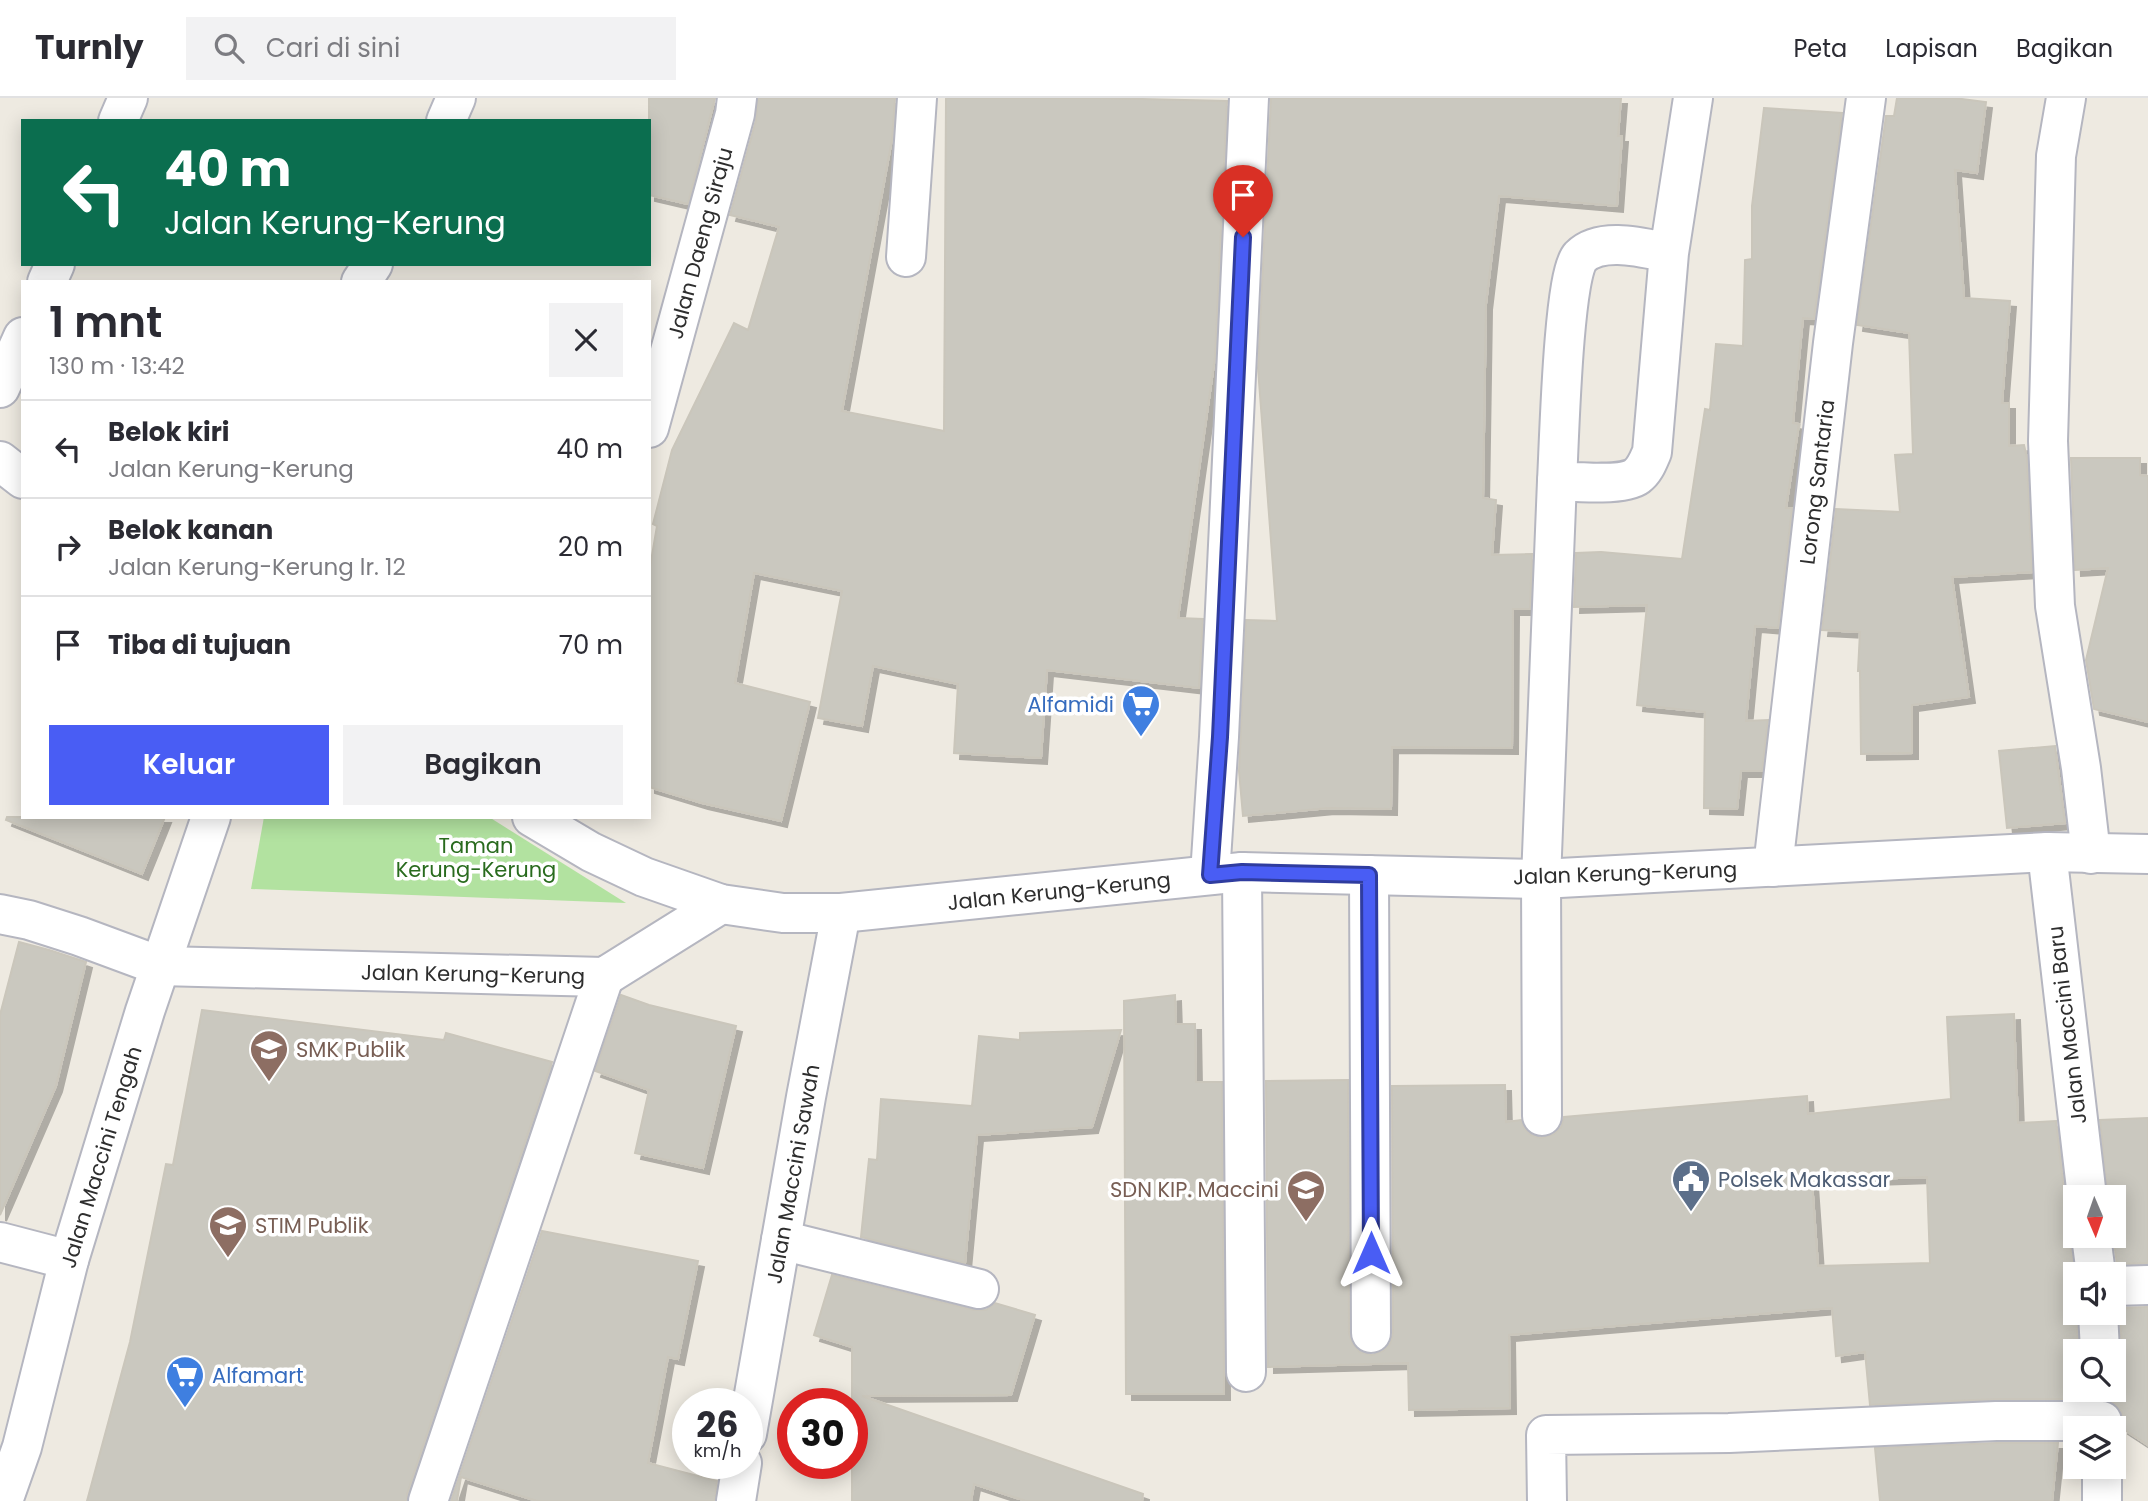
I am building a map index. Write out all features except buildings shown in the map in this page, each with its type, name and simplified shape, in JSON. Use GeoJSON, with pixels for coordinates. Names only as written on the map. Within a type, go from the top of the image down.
{"type":"FeatureCollection","features":[{"type":"Feature","properties":{"kind":"street"},"geometry":{"type":"LineString","coordinates":[[119,119],[128,98]]}},
{"type":"Feature","properties":{"kind":"street"},"geometry":{"type":"LineString","coordinates":[[447,119],[456,98]]}},
{"type":"Feature","properties":{"kind":"street","name":"Jalan Daeng Siraju"},"geometry":{"type":"LineString","coordinates":[[651,421],[735,114],[737,98]]}},
{"type":"Feature","properties":{"kind":"street"},"geometry":{"type":"LineString","coordinates":[[906,257],[918,98]]}},
{"type":"Feature","properties":{"kind":"street"},"geometry":{"type":"LineString","coordinates":[[1246,1372],[1220,737],[1249,98]]}},
{"type":"Feature","properties":{"kind":"street"},"geometry":{"type":"LineString","coordinates":[[1557,481],[1592,483],[1636,478],[1646,467],[1652,452],[1669,253],[1693,98]]}},
{"type":"Feature","properties":{"kind":"street","name":"Lorong Santaria"},"geometry":{"type":"LineString","coordinates":[[1773,867],[1833,343],[1866,98]]}},
{"type":"Feature","properties":{"kind":"street"},"geometry":{"type":"LineString","coordinates":[[2066,98],[2056,156],[2048,441],[2055,606],[2081,768],[2091,854]]}},
{"type":"Feature","properties":{"kind":"street"},"geometry":{"type":"LineString","coordinates":[[1542,1115],[1541,878],[1557,481],[1567,314],[1576,264],[1580,257],[1588,252],[1609,245],[1669,253]]}},
{"type":"Feature","properties":{"kind":"street"},"geometry":{"type":"LineString","coordinates":[[0,388],[21,341]]}},
{"type":"Feature","properties":{"kind":"street"},"geometry":{"type":"LineString","coordinates":[[0,461],[21,477]]}},
{"type":"Feature","properties":{"kind":"street","name":"Jalan Maccini Tengah"},"geometry":{"type":"LineString","coordinates":[[3,1501],[11,1444],[160,967],[210,819]]}},
{"type":"Feature","properties":{"kind":"street"},"geometry":{"type":"LineString","coordinates":[[539,819],[591,852],[644,877],[721,904]]}},
{"type":"Feature","properties":{"kind":"street","name":"Jalan Kerung-Kerung"},"geometry":{"type":"LineString","coordinates":[[0,914],[79,936],[160,967],[604,977],[721,904],[783,913],[841,913],[1226,874],[1541,878],[2047,852],[2148,854]]}},
{"type":"Feature","properties":{"kind":"street","name":"Jalan Maccini Baru"},"geometry":{"type":"LineString","coordinates":[[2047,852],[2086,1185]]}},
{"type":"Feature","properties":{"kind":"street"},"geometry":{"type":"LineString","coordinates":[[1369,875],[1371,1333]]}},
{"type":"Feature","properties":{"kind":"street","name":"Jalan Maccini Sawah"},"geometry":{"type":"LineString","coordinates":[[755,1388],[841,913]]}},
{"type":"Feature","properties":{"kind":"street"},"geometry":{"type":"LineString","coordinates":[[429,1501],[604,977]]}},
{"type":"Feature","properties":{"kind":"street"},"geometry":{"type":"LineString","coordinates":[[781,1240],[979,1289]]}},
{"type":"Feature","properties":{"kind":"street"},"geometry":{"type":"LineString","coordinates":[[0,1242],[69,1261]]}},
{"type":"Feature","properties":{"kind":"street"},"geometry":{"type":"LineString","coordinates":[[2126,1286],[2148,1285]]}},
{"type":"Feature","properties":{"kind":"street"},"geometry":{"type":"LineString","coordinates":[[1547,1501],[1546,1435],[1730,1433],[1996,1421],[2102,1413]]}},
{"type":"Feature","properties":{"kind":"street"},"geometry":{"type":"LineString","coordinates":[[736,1501],[739,1479]]}},
{"type":"Feature","properties":{"kind":"street"},"geometry":{"type":"LineString","coordinates":[[2102,1479],[2102,1501]]}},
{"type":"Feature","properties":{"kind":"green space","name":"Taman Kerung-Kerung"},"geometry":{"type":"Polygon","coordinates":[[[264,819],[492,819],[626,903],[251,889],[264,819]]]}},
{"type":"Feature","properties":{"kind":"place","name":"Alfamidi"},"geometry":{"type":"Point","coordinates":[1141,738]}},
{"type":"Feature","properties":{"kind":"place","name":"SMK Publik"},"geometry":{"type":"Point","coordinates":[269,1083]}},
{"type":"Feature","properties":{"kind":"place","name":"Polsek Makassar"},"geometry":{"type":"Point","coordinates":[1691,1213]}},
{"type":"Feature","properties":{"kind":"place","name":"SDN KIP. Maccini"},"geometry":{"type":"Point","coordinates":[1306,1223]}},
{"type":"Feature","properties":{"kind":"place","name":"STIM Publik"},"geometry":{"type":"Point","coordinates":[228,1259]}},
{"type":"Feature","properties":{"kind":"place","name":"Alfamart"},"geometry":{"type":"Point","coordinates":[185,1409]}},
{"type":"Feature","properties":{"kind":"route"},"geometry":{"type":"LineString","coordinates":[[1243,237],[1220,737],[1210,875],[1242,872],[1369,875],[1371,1253]]}}]}
